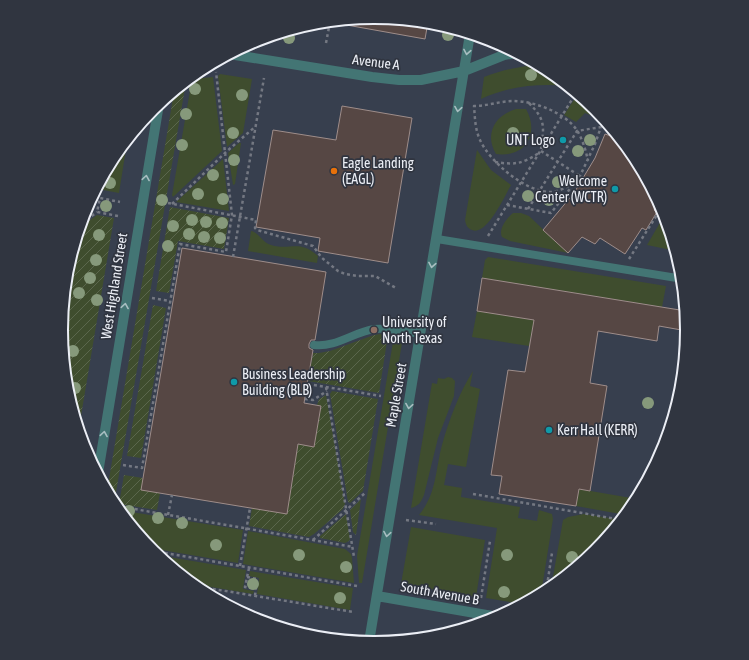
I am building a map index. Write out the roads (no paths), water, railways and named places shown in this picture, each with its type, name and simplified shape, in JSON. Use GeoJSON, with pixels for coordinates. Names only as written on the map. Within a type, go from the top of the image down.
{"type":"FeatureCollection","features":[{"type":"Feature","properties":{"kind":"street","name":"Maple Street"},"geometry":{"type":"LineString","coordinates":[[370,636],[469,39]]}},
{"type":"Feature","properties":{"kind":"street","name":"Avenue A"},"geometry":{"type":"LineString","coordinates":[[240,56],[400,80],[421,80],[464,71],[507,54]]}},
{"type":"Feature","properties":{"kind":"street","name":"West Highland Street"},"geometry":{"type":"LineString","coordinates":[[100,464],[157,115]]}},
{"type":"Feature","properties":{"kind":"street","name":"South Avenue B"},"geometry":{"type":"LineString","coordinates":[[377,596],[487,615]]}},
{"type":"Feature","properties":{"kind":"lane"},"geometry":{"type":"LineString","coordinates":[[437,239],[676,278]]}},
{"type":"Feature","properties":{"kind":"lane"},"geometry":{"type":"LineString","coordinates":[[314,345],[326,345],[372,329],[381,328],[421,334]]}},
{"type":"Feature","properties":{"kind":"place","name":"UNT Logo"},"geometry":{"type":"Point","coordinates":[563,140]}},
{"type":"Feature","properties":{"kind":"place","name":"Eagle Landing (EAGL)"},"geometry":{"type":"Point","coordinates":[334,171]}},
{"type":"Feature","properties":{"kind":"place","name":"Welcome Center (WCTR)"},"geometry":{"type":"Point","coordinates":[615,189]}},
{"type":"Feature","properties":{"kind":"place","name":"University of North Texas"},"geometry":{"type":"Point","coordinates":[374,330]}},
{"type":"Feature","properties":{"kind":"place","name":"Business Leadership Building (BLB)"},"geometry":{"type":"Point","coordinates":[234,382]}},
{"type":"Feature","properties":{"kind":"place","name":"Kerr Hall (KERR)"},"geometry":{"type":"Point","coordinates":[549,430]}}]}
